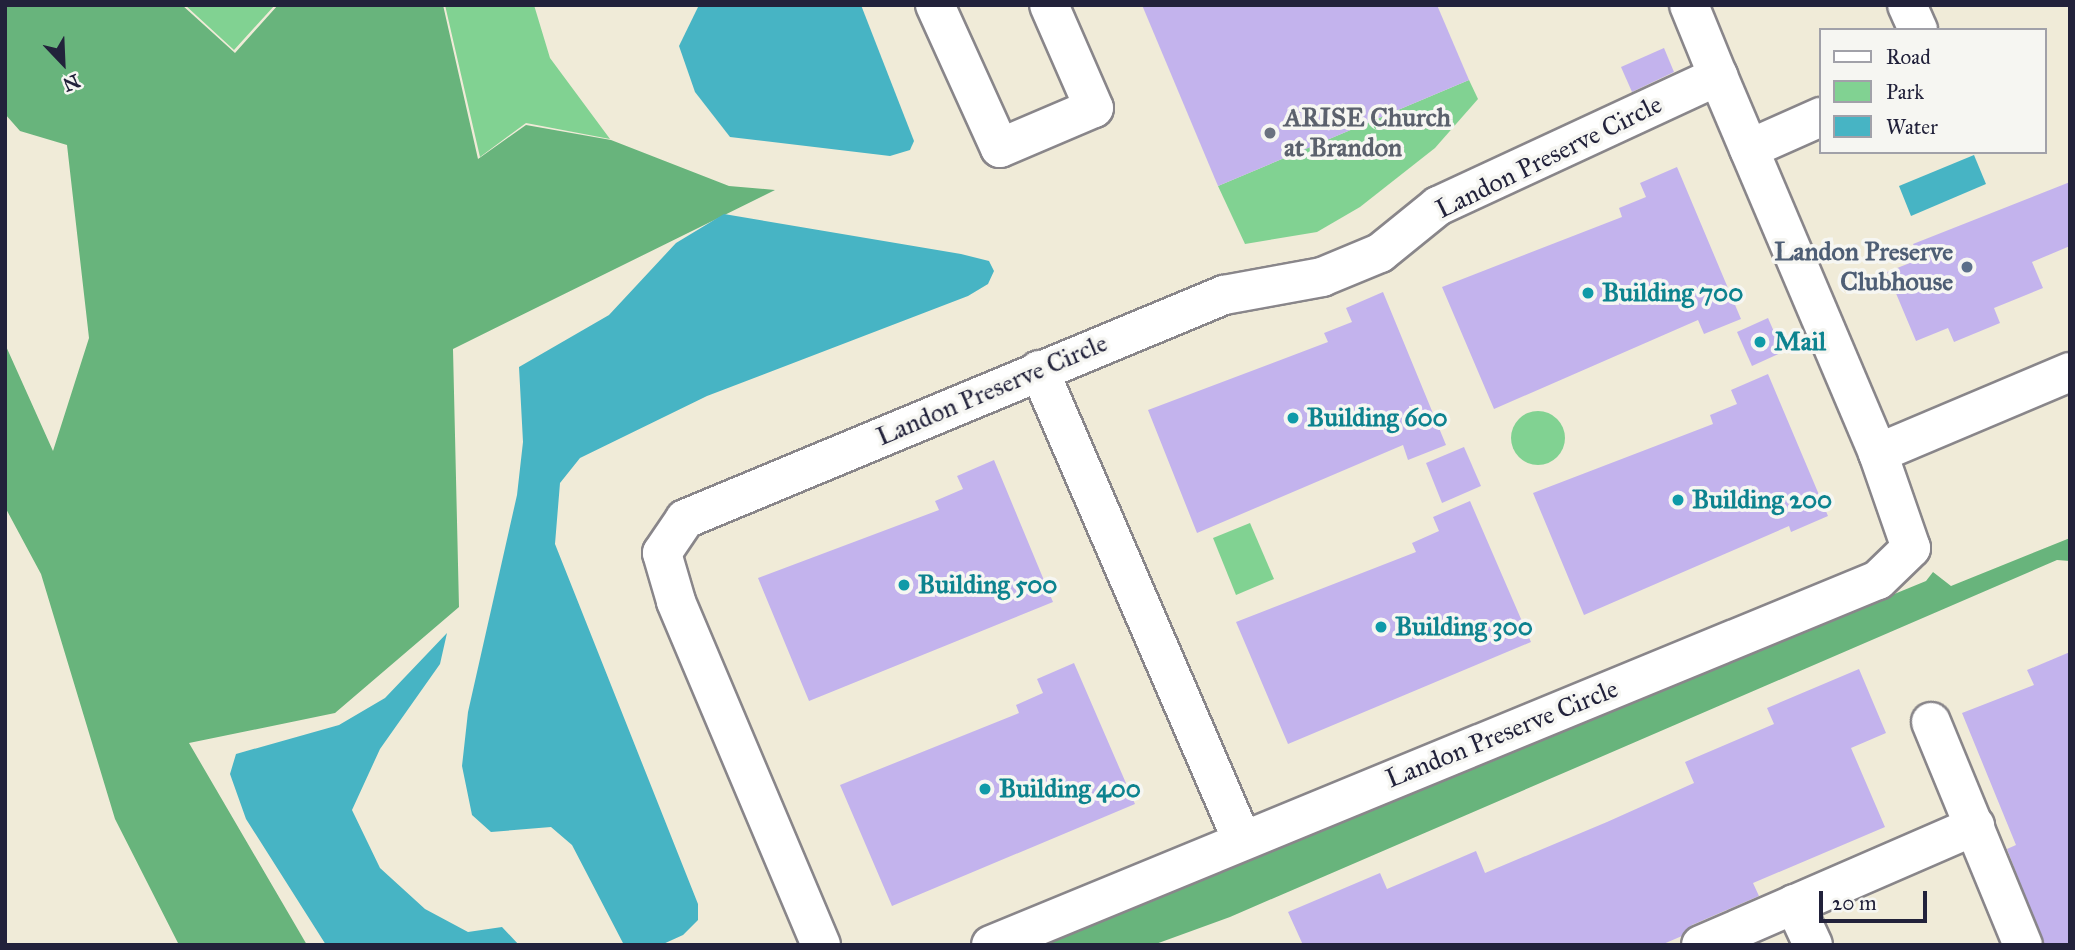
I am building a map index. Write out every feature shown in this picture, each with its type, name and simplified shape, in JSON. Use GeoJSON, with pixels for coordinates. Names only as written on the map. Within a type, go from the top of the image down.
{"type":"FeatureCollection","features":[{"type":"Feature","properties":{"kind":"street"},"geometry":{"type":"LineString","coordinates":[[936,5],[1000,148],[1094,108],[1049,5]]}},
{"type":"Feature","properties":{"kind":"street","name":"Landon Preserve Circle"},"geometry":{"type":"LineString","coordinates":[[991,945],[1878,580],[1911,548],[1878,453],[1689,5]]}},
{"type":"Feature","properties":{"kind":"street"},"geometry":{"type":"LineString","coordinates":[[1908,5],[1917,28]]}},
{"type":"Feature","properties":{"kind":"street","name":"Landon Preserve Circle"},"geometry":{"type":"LineString","coordinates":[[821,945],[676,601],[662,553],[685,519],[1224,295],[1322,277],[1380,253],[1438,206],[1718,76]]}},
{"type":"Feature","properties":{"kind":"street"},"geometry":{"type":"LineString","coordinates":[[1749,149],[1820,117]]}},
{"type":"Feature","properties":{"kind":"street"},"geometry":{"type":"LineString","coordinates":[[1039,370],[1242,840]]}},
{"type":"Feature","properties":{"kind":"street"},"geometry":{"type":"LineString","coordinates":[[1878,453],[2070,372]]}},
{"type":"Feature","properties":{"kind":"street"},"geometry":{"type":"LineString","coordinates":[[1931,722],[2023,945]]}},
{"type":"Feature","properties":{"kind":"street"},"geometry":{"type":"LineString","coordinates":[[1701,945],[1975,826]]}},
{"type":"Feature","properties":{"kind":"street"},"geometry":{"type":"LineString","coordinates":[[1794,904],[1812,945]]}},
{"type":"Feature","properties":{"kind":"green space"},"geometry":{"type":"Polygon","coordinates":[[[5,5],[182,5],[235,53],[278,5],[443,5],[478,159],[526,125],[611,140],[729,186],[775,190],[453,349],[459,607],[335,713],[189,743],[307,945],[179,945],[115,819],[41,574],[5,507],[5,344],[53,451],[89,338],[67,145],[20,131],[5,114],[5,5]]]}},
{"type":"Feature","properties":{"kind":"green space"},"geometry":{"type":"Polygon","coordinates":[[[185,5],[218,7],[275,5],[234,50],[185,5]]]}},
{"type":"Feature","properties":{"kind":"green space"},"geometry":{"type":"Polygon","coordinates":[[[445,5],[534,5],[550,58],[610,139],[526,123],[480,157],[445,5]]]}},
{"type":"Feature","properties":{"kind":"green space"},"geometry":{"type":"Polygon","coordinates":[[[1469,80],[1478,99],[1435,148],[1360,207],[1317,232],[1245,244],[1218,186],[1469,80]]]}},
{"type":"Feature","properties":{"kind":"green space"},"geometry":{"type":"Polygon","coordinates":[[[1538,411],[1557,419],[1565,438],[1557,457],[1538,465],[1519,457],[1511,438],[1519,419],[1538,411]]]}},
{"type":"Feature","properties":{"kind":"green space"},"geometry":{"type":"Polygon","coordinates":[[[1250,523],[1274,579],[1236,595],[1213,538],[1250,523]]]}},
{"type":"Feature","properties":{"kind":"green space"},"geometry":{"type":"Polygon","coordinates":[[[2070,538],[2070,561],[2057,560],[1230,917],[1153,945],[1039,945],[1926,581],[1933,572],[1951,586],[2070,538]]]}},
{"type":"Feature","properties":{"kind":"water"},"geometry":{"type":"Polygon","coordinates":[[[699,5],[861,5],[914,141],[910,150],[890,156],[730,137],[695,92],[679,46],[699,5]]]}},
{"type":"Feature","properties":{"kind":"water"},"geometry":{"type":"Polygon","coordinates":[[[1974,155],[1986,184],[1911,216],[1899,186],[1974,155]]]}},
{"type":"Feature","properties":{"kind":"water"},"geometry":{"type":"Polygon","coordinates":[[[724,214],[961,254],[989,261],[994,271],[988,284],[968,296],[707,396],[580,458],[560,483],[555,544],[698,904],[698,920],[683,935],[661,945],[624,945],[572,845],[551,827],[491,832],[472,815],[462,766],[468,712],[517,495],[523,442],[519,367],[609,315],[676,243],[724,214]]]}},
{"type":"Feature","properties":{"kind":"water"},"geometry":{"type":"Polygon","coordinates":[[[447,633],[440,664],[380,749],[352,810],[380,868],[425,909],[468,932],[502,927],[519,945],[326,945],[246,819],[230,774],[236,754],[339,725],[385,698],[447,633]]]}},
{"type":"Feature","properties":{"kind":"building","name":"ARISE Church at Brandon"},"geometry":{"type":"Polygon","coordinates":[[[1142,5],[1437,5],[1469,80],[1218,186],[1142,5]]]}},
{"type":"Feature","properties":{"kind":"building"},"geometry":{"type":"Polygon","coordinates":[[[1664,48],[1674,72],[1632,92],[1621,67],[1664,48]]]}},
{"type":"Feature","properties":{"kind":"building","name":"Building 700"},"geometry":{"type":"Polygon","coordinates":[[[1677,167],[1741,319],[1704,334],[1698,320],[1494,409],[1442,287],[1622,217],[1619,208],[1646,197],[1640,183],[1677,167]]]}},
{"type":"Feature","properties":{"kind":"building","name":"Landon Preserve Clubhouse"},"geometry":{"type":"Polygon","coordinates":[[[2070,182],[2070,246],[2032,262],[2043,288],[1994,308],[2000,323],[1954,342],[1948,328],[1916,341],[1887,272],[1920,259],[1913,244],[2070,182]]]}},
{"type":"Feature","properties":{"kind":"building","name":"Building 600"},"geometry":{"type":"Polygon","coordinates":[[[1383,292],[1446,445],[1408,460],[1403,445],[1197,533],[1148,410],[1328,342],[1324,333],[1352,322],[1346,308],[1383,292]]]}},
{"type":"Feature","properties":{"kind":"building","name":"Mail"},"geometry":{"type":"Polygon","coordinates":[[[1768,318],[1783,352],[1752,366],[1737,332],[1768,318]]]}},
{"type":"Feature","properties":{"kind":"building","name":"Building 200"},"geometry":{"type":"Polygon","coordinates":[[[1768,374],[1828,516],[1791,532],[1789,526],[1584,615],[1533,493],[1713,424],[1710,415],[1737,404],[1731,390],[1768,374]]]}},
{"type":"Feature","properties":{"kind":"building"},"geometry":{"type":"Polygon","coordinates":[[[1464,447],[1481,486],[1442,503],[1426,463],[1464,447]]]}},
{"type":"Feature","properties":{"kind":"building","name":"Building 500"},"geometry":{"type":"Polygon","coordinates":[[[994,460],[1053,602],[809,701],[758,578],[939,510],[935,501],[963,489],[957,476],[994,460]]]}},
{"type":"Feature","properties":{"kind":"building","name":"Building 300"},"geometry":{"type":"Polygon","coordinates":[[[1470,501],[1531,642],[1288,744],[1236,622],[1416,552],[1412,543],[1439,531],[1433,517],[1470,501]]]}},
{"type":"Feature","properties":{"kind":"building"},"geometry":{"type":"Polygon","coordinates":[[[2070,652],[2070,945],[2044,945],[2007,849],[2016,845],[1962,713],[2034,685],[2027,670],[2070,652]]]}},
{"type":"Feature","properties":{"kind":"building","name":"Building 400"},"geometry":{"type":"Polygon","coordinates":[[[1074,663],[1135,804],[892,906],[840,785],[1019,713],[1016,705],[1043,693],[1037,679],[1074,663]]]}},
{"type":"Feature","properties":{"kind":"building"},"geometry":{"type":"Polygon","coordinates":[[[1859,669],[1886,733],[1851,748],[1885,827],[1753,883],[1759,896],[1692,925],[1682,936],[1661,945],[1303,945],[1288,912],[1380,873],[1387,889],[1476,851],[1485,873],[1607,822],[1694,783],[1685,762],[1774,724],[1767,708],[1859,669]]]}},
{"type":"Feature","properties":{"kind":"place","name":"ARISE Church at Brandon"},"geometry":{"type":"Point","coordinates":[1270,133]}},
{"type":"Feature","properties":{"kind":"place","name":"Landon Preserve Clubhouse"},"geometry":{"type":"Point","coordinates":[1967,267]}},
{"type":"Feature","properties":{"kind":"place","name":"Building 700"},"geometry":{"type":"Point","coordinates":[1588,293]}},
{"type":"Feature","properties":{"kind":"place","name":"Mail"},"geometry":{"type":"Point","coordinates":[1760,342]}},
{"type":"Feature","properties":{"kind":"place","name":"Building 600"},"geometry":{"type":"Point","coordinates":[1293,418]}},
{"type":"Feature","properties":{"kind":"place","name":"Building 200"},"geometry":{"type":"Point","coordinates":[1678,500]}},
{"type":"Feature","properties":{"kind":"place","name":"Building 500"},"geometry":{"type":"Point","coordinates":[904,585]}},
{"type":"Feature","properties":{"kind":"place","name":"Building 300"},"geometry":{"type":"Point","coordinates":[1381,627]}},
{"type":"Feature","properties":{"kind":"place","name":"Building 400"},"geometry":{"type":"Point","coordinates":[985,789]}}]}
